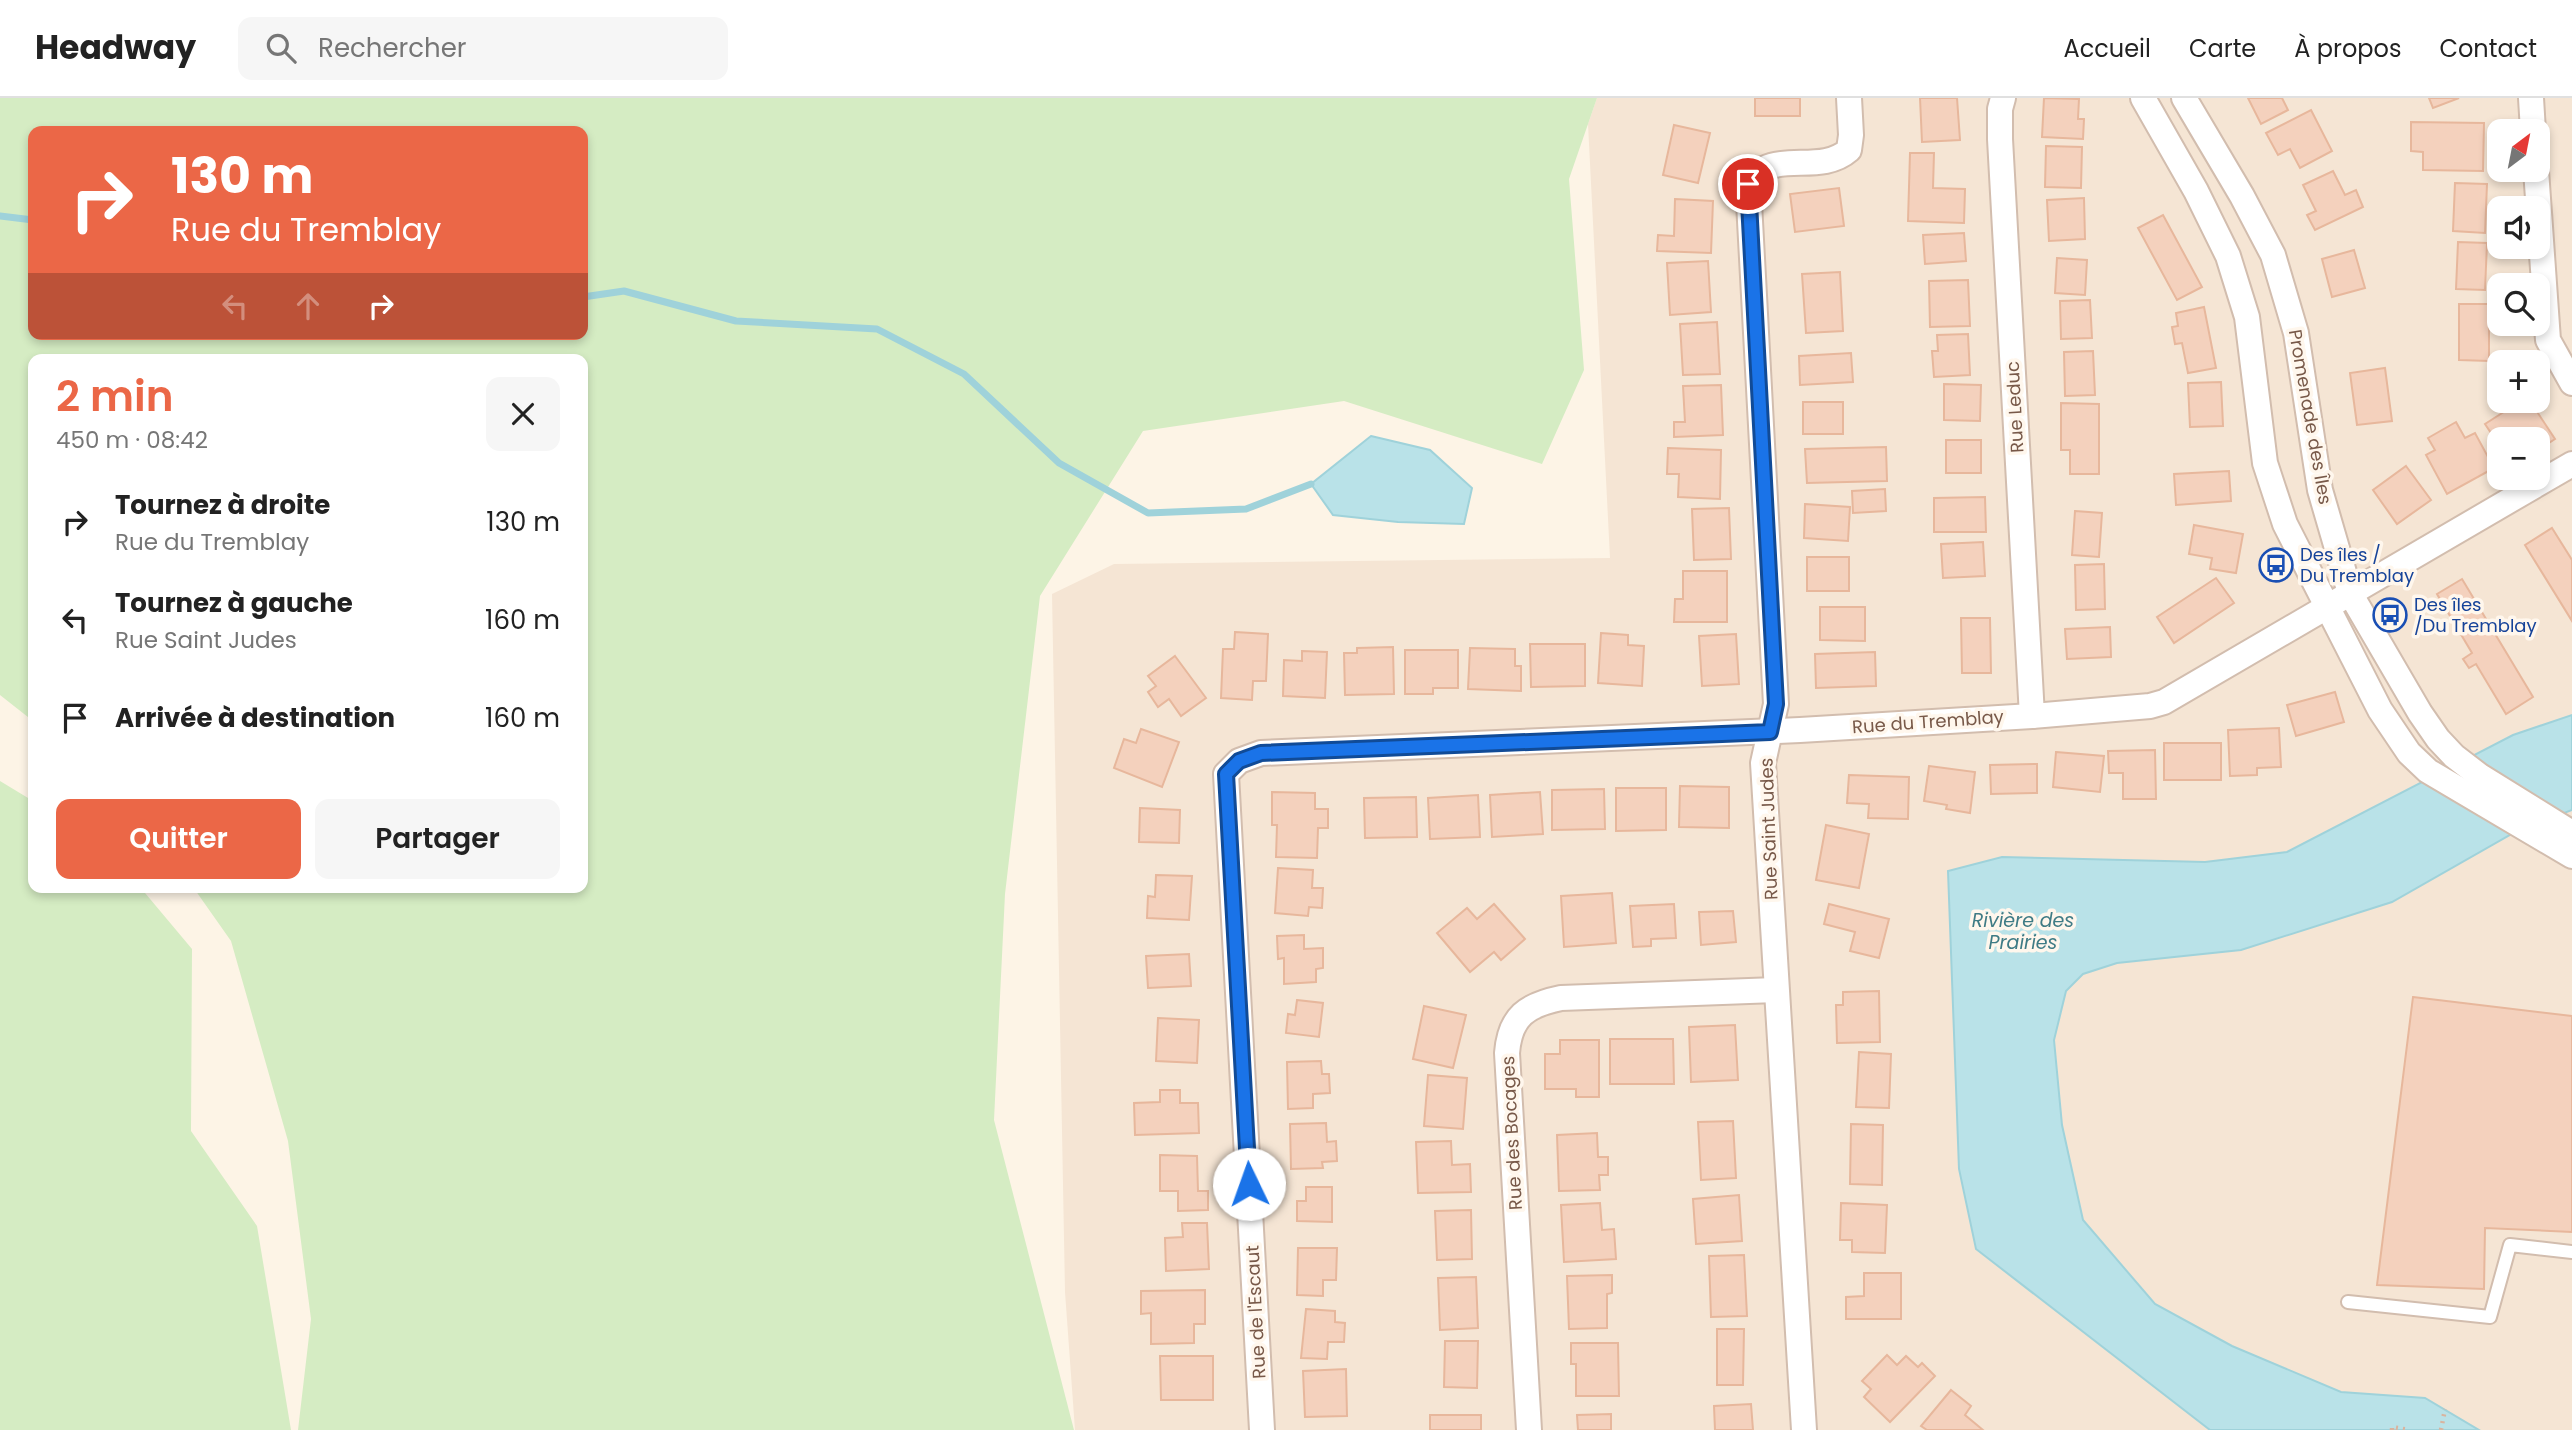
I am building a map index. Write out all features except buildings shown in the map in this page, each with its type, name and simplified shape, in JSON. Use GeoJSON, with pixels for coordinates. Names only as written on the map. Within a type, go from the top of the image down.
{"type":"FeatureCollection","features":[{"type":"Feature","properties":{"kind":"street","name":"Rue Saint Judes"},"geometry":{"type":"LineString","coordinates":[[1804,1430],[1763,763],[1776,704],[1748,184],[1755,174],[1770,164],[1816,163],[1839,159],[1849,150],[1852,135],[1849,98]]}},
{"type":"Feature","properties":{"kind":"street","name":"Rue Leduc"},"geometry":{"type":"LineString","coordinates":[[2003,98],[2000,110],[2000,139],[2032,716]]}},
{"type":"Feature","properties":{"kind":"street","name":"Promenade des Îles"},"geometry":{"type":"LineString","coordinates":[[2143,98],[2196,191],[2228,256],[2247,317],[2265,463],[2285,524],[2380,710],[2409,753],[2428,771],[2563,835]]}},
{"type":"Feature","properties":{"kind":"street","name":"Promenade des Îles"},"geometry":{"type":"LineString","coordinates":[[2185,98],[2273,255],[2296,332],[2320,490],[2350,593],[2438,739],[2454,756],[2480,776],[2563,835],[2572,856]]}},
{"type":"Feature","properties":{"kind":"street"},"geometry":{"type":"LineString","coordinates":[[2531,98],[2532,119]]}},
{"type":"Feature","properties":{"kind":"street"},"geometry":{"type":"LineString","coordinates":[[2537,182],[2547,341],[2572,383]]}},
{"type":"Feature","properties":{"kind":"street","name":"Rue du Tremblay"},"geometry":{"type":"LineString","coordinates":[[1226,774],[1239,761],[1261,753],[1770,732],[2032,716],[2134,708],[2164,702],[2572,464]]}},
{"type":"Feature","properties":{"kind":"street","name":"Rue de l'Escaut"},"geometry":{"type":"LineString","coordinates":[[1226,774],[1262,1430]]}},
{"type":"Feature","properties":{"kind":"street","name":"Rue des Bocages"},"geometry":{"type":"LineString","coordinates":[[1529,1430],[1507,1053],[1511,1028],[1529,1008],[1561,998],[1776,990]]}},
{"type":"Feature","properties":{"kind":"lane"},"geometry":{"type":"LineString","coordinates":[[2348,1302],[2490,1317],[2511,1245],[2572,1252]]}},
{"type":"Feature","properties":{"kind":"path"},"geometry":{"type":"LineString","coordinates":[[2441,1430],[2445,1409]]}},
{"type":"Feature","properties":{"kind":"path"},"geometry":{"type":"LineString","coordinates":[[2392,1430],[2392,1427],[2409,1430]]}},
{"type":"Feature","properties":{"kind":"shaded area"},"geometry":{"type":"Polygon","coordinates":[[[1597,98],[2572,98],[2572,715],[2513,735],[2287,852],[2205,862],[2002,857],[1976,1249],[2210,1430],[1075,1430],[1065,1292],[1052,594],[1114,564],[1610,558],[1588,124],[1597,98]]]}},
{"type":"Feature","properties":{"kind":"shaded area"},"geometry":{"type":"Polygon","coordinates":[[[2572,810],[2572,1430],[2479,1430],[2425,1398],[2341,1392],[2232,1346],[2155,1304],[2083,1220],[2062,1125],[2054,1040],[2066,991],[2083,974],[2517,831],[2572,810]]]}},
{"type":"Feature","properties":{"kind":"green space"},"geometry":{"type":"Polygon","coordinates":[[[0,98],[1597,98],[1569,179],[1584,370],[1542,464],[1344,401],[1143,431],[1040,596],[1005,894],[994,1120],[1074,1430],[298,1430],[311,1319],[288,1141],[231,941],[197,893],[588,893],[588,354],[28,354],[28,717],[0,695],[0,98]]]}},
{"type":"Feature","properties":{"kind":"green space"},"geometry":{"type":"Polygon","coordinates":[[[0,781],[28,798],[28,893],[145,893],[192,949],[191,1131],[257,1226],[291,1430],[0,1430],[0,781]]]}},
{"type":"Feature","properties":{"kind":"water"},"geometry":{"type":"Polygon","coordinates":[[[1371,436],[1430,450],[1472,488],[1464,524],[1398,522],[1333,515],[1311,484],[1371,436]]]}},
{"type":"Feature","properties":{"kind":"water","name":"Rivière des Prairies"},"geometry":{"type":"Polygon","coordinates":[[[2572,715],[2572,810],[2517,831],[2392,902],[2241,950],[2117,963],[2083,974],[2066,991],[2054,1040],[2062,1125],[2083,1220],[2155,1304],[2232,1346],[2341,1392],[2425,1398],[2479,1430],[2210,1430],[1976,1249],[1959,1169],[1948,871],[2002,857],[2205,862],[2287,852],[2513,735],[2572,715]]]}},
{"type":"Feature","properties":{"kind":"waterway"},"geometry":{"type":"LineString","coordinates":[[0,216],[28,219]]}},
{"type":"Feature","properties":{"kind":"waterway"},"geometry":{"type":"LineString","coordinates":[[588,296],[624,291],[736,321],[877,329],[964,374],[1059,463],[1148,513],[1246,509],[1311,484]]}},
{"type":"Feature","properties":{"kind":"place","name":"Des îles / Du Tremblay"},"geometry":{"type":"Point","coordinates":[2276,565]}},
{"type":"Feature","properties":{"kind":"place","name":"Des îles /Du Tremblay"},"geometry":{"type":"Point","coordinates":[2390,615]}},
{"type":"Feature","properties":{"kind":"route"},"geometry":{"type":"LineString","coordinates":[[1249,1184],[1226,774],[1239,761],[1261,753],[1770,732],[1776,704],[1748,184]]}}]}
